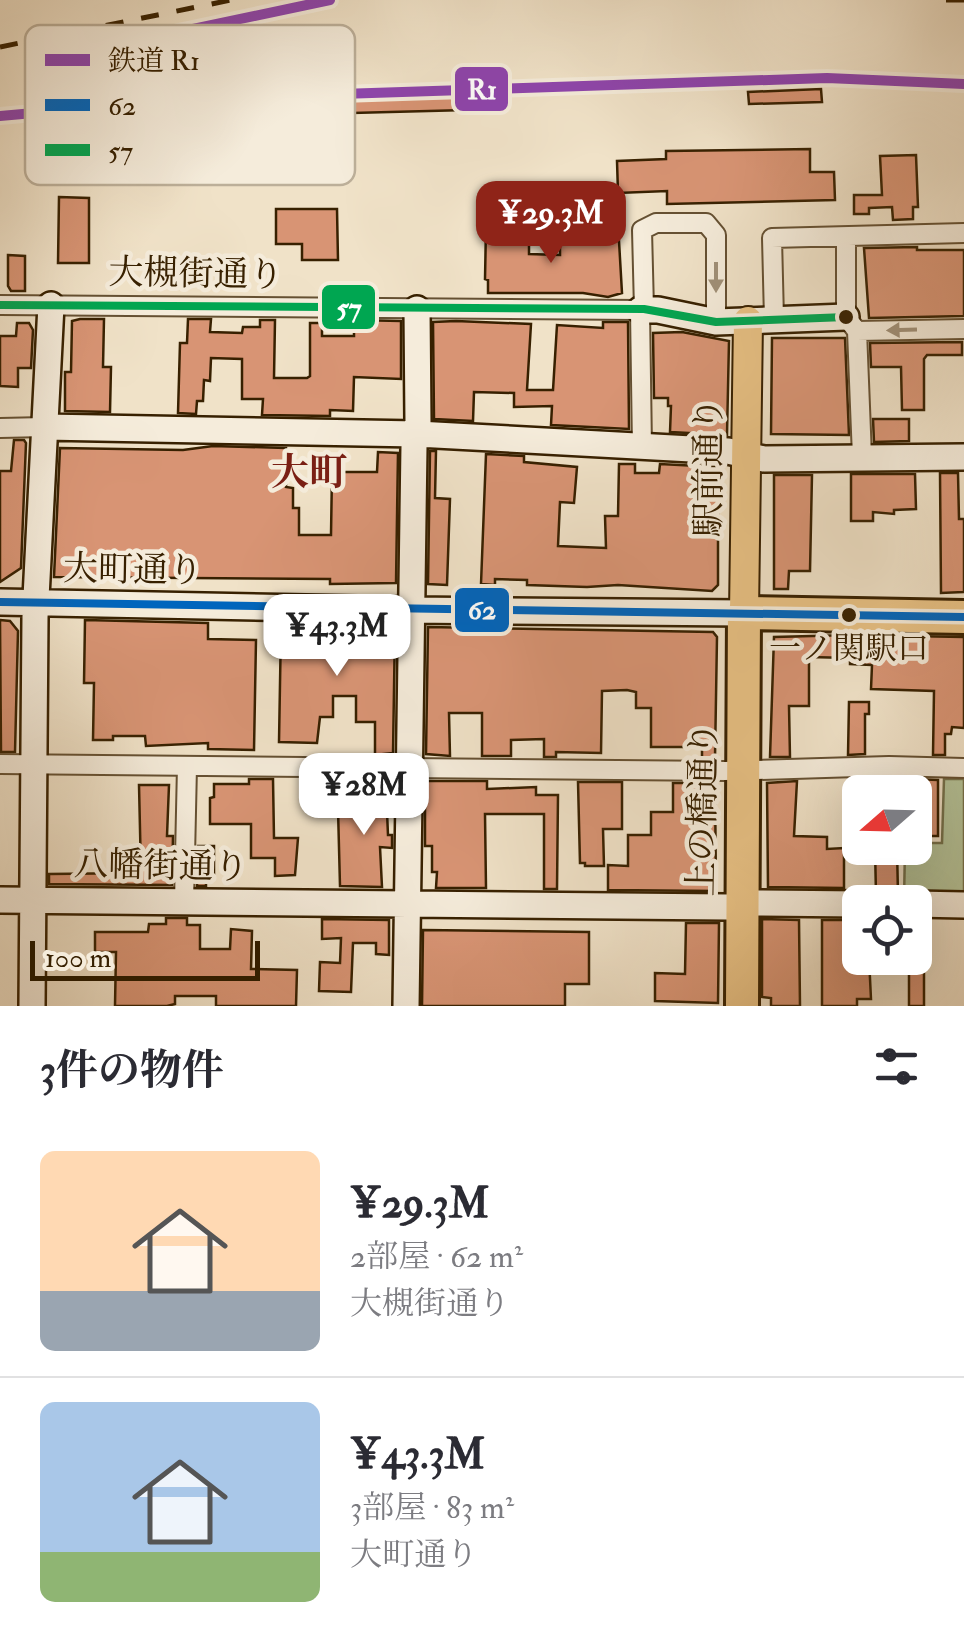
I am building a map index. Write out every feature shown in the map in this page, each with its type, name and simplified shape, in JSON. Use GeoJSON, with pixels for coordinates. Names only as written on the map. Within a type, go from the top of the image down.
{"type":"FeatureCollection","features":[{"type":"Feature","properties":{"kind":"highway"},"geometry":{"type":"LineString","coordinates":[[744,613],[964,617]]}},
{"type":"Feature","properties":{"kind":"highway","name":"上の橋通り"},"geometry":{"type":"LineString","coordinates":[[742,1006],[744,613]]}},
{"type":"Feature","properties":{"kind":"main road","name":"駅前通り"},"geometry":{"type":"LineString","coordinates":[[744,613],[746,455],[761,320]]}},
{"type":"Feature","properties":{"kind":"street"},"geometry":{"type":"LineString","coordinates":[[642,448],[642,230],[656,224],[706,223],[716,236],[716,322]]}},
{"type":"Feature","properties":{"kind":"street"},"geometry":{"type":"LineString","coordinates":[[761,320],[772,238],[964,233]]}},
{"type":"Feature","properties":{"kind":"street"},"geometry":{"type":"LineString","coordinates":[[846,237],[862,457]]}},
{"type":"Feature","properties":{"kind":"street","name":"大槻街通り"},"geometry":{"type":"LineString","coordinates":[[0,304],[642,310]]}},
{"type":"Feature","properties":{"kind":"street"},"geometry":{"type":"LineString","coordinates":[[32,1006],[36,602],[51,305]]}},
{"type":"Feature","properties":{"kind":"street"},"geometry":{"type":"LineString","coordinates":[[406,1006],[417,309]]}},
{"type":"Feature","properties":{"kind":"street"},"geometry":{"type":"LineString","coordinates":[[642,310],[716,322],[761,320],[964,328]]}},
{"type":"Feature","properties":{"kind":"street"},"geometry":{"type":"LineString","coordinates":[[0,428],[416,434],[728,450],[764,459],[964,457]]}},
{"type":"Feature","properties":{"kind":"street","name":"大町通り"},"geometry":{"type":"LineString","coordinates":[[0,602],[744,613]]}},
{"type":"Feature","properties":{"kind":"street"},"geometry":{"type":"LineString","coordinates":[[0,764],[964,768]]}},
{"type":"Feature","properties":{"kind":"street"},"geometry":{"type":"LineString","coordinates":[[184,902],[187,766]]}},
{"type":"Feature","properties":{"kind":"street","name":"八幡街通り"},"geometry":{"type":"LineString","coordinates":[[0,900],[726,908],[842,904]]}},
{"type":"Feature","properties":{"kind":"street"},"geometry":{"type":"LineString","coordinates":[[932,904],[964,904]]}},
{"type":"Feature","properties":{"kind":"green space"},"geometry":{"type":"Polygon","coordinates":[[[944,779],[964,779],[964,902],[932,901],[932,885],[904,885],[905,865],[932,865],[932,843],[942,843],[944,779]]]}},
{"type":"Feature","properties":{"kind":"building"},"geometry":{"type":"Polygon","coordinates":[[[821,89],[822,102],[749,104],[748,92],[821,89]]]}},
{"type":"Feature","properties":{"kind":"building"},"geometry":{"type":"Polygon","coordinates":[[[504,94],[505,109],[355,113],[355,98],[504,94]]]}},
{"type":"Feature","properties":{"kind":"building"},"geometry":{"type":"Polygon","coordinates":[[[810,149],[810,172],[834,172],[835,200],[667,204],[667,191],[618,193],[617,161],[666,159],[666,151],[810,149]]]}},
{"type":"Feature","properties":{"kind":"building"},"geometry":{"type":"Polygon","coordinates":[[[916,155],[918,207],[913,207],[913,219],[893,220],[892,207],[869,208],[869,214],[854,214],[854,195],[882,195],[880,156],[916,155]]]}},
{"type":"Feature","properties":{"kind":"building"},"geometry":{"type":"Polygon","coordinates":[[[59,197],[89,198],[89,263],[58,263],[59,197]]]}},
{"type":"Feature","properties":{"kind":"building"},"geometry":{"type":"Polygon","coordinates":[[[276,209],[337,209],[338,260],[302,260],[302,244],[276,244],[276,209]]]}},
{"type":"Feature","properties":{"kind":"building"},"geometry":{"type":"Polygon","coordinates":[[[486,227],[529,228],[529,254],[560,255],[560,240],[619,241],[622,293],[608,297],[583,293],[488,293],[486,227]]]}},
{"type":"Feature","properties":{"kind":"building"},"geometry":{"type":"Polygon","coordinates":[[[864,248],[964,250],[964,316],[869,318],[864,248]]]}},
{"type":"Feature","properties":{"kind":"building"},"geometry":{"type":"Polygon","coordinates":[[[8,255],[25,256],[25,291],[11,291],[8,286],[8,255]]]}},
{"type":"Feature","properties":{"kind":"building"},"geometry":{"type":"Polygon","coordinates":[[[104,319],[103,367],[111,367],[110,412],[65,411],[65,372],[71,372],[72,321],[104,319]]]}},
{"type":"Feature","properties":{"kind":"building"},"geometry":{"type":"Polygon","coordinates":[[[188,319],[211,319],[210,332],[242,333],[243,327],[260,327],[260,320],[275,320],[274,378],[310,376],[310,323],[322,323],[322,336],[354,336],[354,320],[401,321],[401,379],[354,377],[353,411],[330,410],[330,416],[262,415],[263,399],[242,399],[242,359],[211,358],[210,381],[204,380],[203,401],[197,401],[196,414],[178,413],[180,343],[187,343],[188,319]]]}},
{"type":"Feature","properties":{"kind":"building"},"geometry":{"type":"Polygon","coordinates":[[[433,322],[531,324],[527,390],[553,390],[557,325],[603,328],[603,322],[628,322],[629,429],[551,425],[552,406],[514,407],[514,393],[474,392],[473,421],[434,419],[433,322]]]}},
{"type":"Feature","properties":{"kind":"building"},"geometry":{"type":"Polygon","coordinates":[[[17,323],[29,323],[33,330],[31,368],[18,368],[18,387],[0,386],[0,336],[16,336],[17,323]]]}},
{"type":"Feature","properties":{"kind":"building"},"geometry":{"type":"Polygon","coordinates":[[[682,332],[729,341],[727,435],[670,432],[668,398],[654,398],[653,333],[682,332]]]}},
{"type":"Feature","properties":{"kind":"building"},"geometry":{"type":"Polygon","coordinates":[[[772,338],[845,338],[849,435],[771,434],[772,338]]]}},
{"type":"Feature","properties":{"kind":"building"},"geometry":{"type":"Polygon","coordinates":[[[962,342],[962,355],[927,355],[924,359],[924,410],[902,410],[901,367],[871,367],[870,343],[962,342]]]}},
{"type":"Feature","properties":{"kind":"building"},"geometry":{"type":"Polygon","coordinates":[[[873,419],[909,419],[909,441],[874,442],[873,419]]]}},
{"type":"Feature","properties":{"kind":"building"},"geometry":{"type":"Polygon","coordinates":[[[14,440],[26,443],[21,568],[0,582],[0,471],[11,471],[14,440]]]}},
{"type":"Feature","properties":{"kind":"building"},"geometry":{"type":"Polygon","coordinates":[[[213,446],[286,448],[286,487],[293,488],[293,508],[299,508],[299,535],[331,535],[332,472],[377,472],[378,452],[398,453],[396,583],[54,577],[60,448],[183,450],[213,446]]]}},
{"type":"Feature","properties":{"kind":"building"},"geometry":{"type":"Polygon","coordinates":[[[430,451],[436,451],[435,498],[450,499],[447,585],[428,584],[430,451]]]}},
{"type":"Feature","properties":{"kind":"building"},"geometry":{"type":"Polygon","coordinates":[[[486,454],[524,456],[524,462],[577,467],[574,503],[560,502],[558,546],[606,548],[605,516],[618,516],[619,464],[635,464],[635,473],[659,473],[660,464],[718,467],[718,585],[712,591],[527,585],[527,580],[495,579],[495,585],[481,584],[486,454]]]}},
{"type":"Feature","properties":{"kind":"building"},"geometry":{"type":"Polygon","coordinates":[[[940,473],[958,473],[959,519],[964,519],[964,592],[941,593],[940,473]]]}},
{"type":"Feature","properties":{"kind":"building"},"geometry":{"type":"Polygon","coordinates":[[[851,474],[915,474],[916,509],[894,510],[894,514],[873,512],[873,521],[851,521],[851,474]]]}},
{"type":"Feature","properties":{"kind":"building"},"geometry":{"type":"Polygon","coordinates":[[[774,475],[812,475],[810,571],[789,571],[788,589],[774,589],[774,475]]]}},
{"type":"Feature","properties":{"kind":"building"},"geometry":{"type":"Polygon","coordinates":[[[0,620],[10,621],[18,631],[15,752],[1,752],[0,620]]]}},
{"type":"Feature","properties":{"kind":"building"},"geometry":{"type":"Polygon","coordinates":[[[85,620],[208,623],[208,639],[256,640],[254,750],[208,749],[208,743],[146,746],[145,736],[93,740],[94,683],[84,683],[85,620]]]}},
{"type":"Feature","properties":{"kind":"building"},"geometry":{"type":"Polygon","coordinates":[[[281,626],[395,627],[393,753],[375,755],[375,722],[356,722],[356,696],[333,696],[333,717],[320,717],[317,743],[279,742],[281,626]]]}},
{"type":"Feature","properties":{"kind":"building"},"geometry":{"type":"Polygon","coordinates":[[[428,627],[713,632],[717,637],[715,758],[702,758],[702,747],[651,747],[651,708],[636,708],[636,692],[627,690],[602,691],[601,753],[556,752],[556,757],[544,757],[544,739],[511,740],[511,756],[482,756],[482,713],[449,713],[450,756],[426,754],[428,627]]]}},
{"type":"Feature","properties":{"kind":"building"},"geometry":{"type":"Polygon","coordinates":[[[774,637],[964,637],[964,728],[952,727],[951,734],[945,734],[945,755],[933,755],[934,691],[871,689],[872,665],[850,664],[850,658],[809,657],[809,706],[789,706],[790,757],[770,757],[774,637]]]}},
{"type":"Feature","properties":{"kind":"building"},"geometry":{"type":"Polygon","coordinates":[[[849,702],[869,702],[869,714],[865,714],[865,754],[848,755],[849,702]]]}},
{"type":"Feature","properties":{"kind":"building"},"geometry":{"type":"Polygon","coordinates":[[[249,779],[273,779],[274,838],[298,838],[295,875],[275,876],[275,858],[251,858],[251,824],[210,824],[214,784],[249,784],[249,779]]]}},
{"type":"Feature","properties":{"kind":"building"},"geometry":{"type":"Polygon","coordinates":[[[367,780],[393,780],[393,788],[386,788],[392,848],[380,847],[382,887],[340,886],[338,809],[367,808],[367,780]]]}},
{"type":"Feature","properties":{"kind":"building"},"geometry":{"type":"Polygon","coordinates":[[[932,780],[938,780],[938,836],[932,836],[932,780]]]}},
{"type":"Feature","properties":{"kind":"building"},"geometry":{"type":"Polygon","coordinates":[[[425,781],[487,781],[487,789],[536,787],[536,795],[558,795],[557,889],[544,889],[544,814],[485,814],[486,888],[436,888],[432,846],[425,846],[425,781]]]}},
{"type":"Feature","properties":{"kind":"building"},"geometry":{"type":"Polygon","coordinates":[[[797,781],[794,836],[827,837],[827,849],[842,848],[842,888],[768,887],[767,783],[797,781]]]}},
{"type":"Feature","properties":{"kind":"building"},"geometry":{"type":"Polygon","coordinates":[[[578,782],[622,782],[622,829],[603,829],[604,866],[580,863],[578,782]]]}},
{"type":"Feature","properties":{"kind":"building"},"geometry":{"type":"Polygon","coordinates":[[[673,783],[715,783],[716,891],[608,890],[608,865],[628,866],[628,835],[651,835],[651,812],[673,812],[673,783]]]}},
{"type":"Feature","properties":{"kind":"building"},"geometry":{"type":"Polygon","coordinates":[[[139,785],[169,785],[167,836],[173,836],[172,885],[49,884],[49,874],[141,873],[139,785]]]}},
{"type":"Feature","properties":{"kind":"building"},"geometry":{"type":"Polygon","coordinates":[[[198,846],[214,846],[214,877],[206,877],[206,886],[197,886],[198,846]]]}},
{"type":"Feature","properties":{"kind":"building"},"geometry":{"type":"Polygon","coordinates":[[[875,865],[897,865],[898,885],[876,885],[875,865]]]}},
{"type":"Feature","properties":{"kind":"building"},"geometry":{"type":"Polygon","coordinates":[[[166,918],[187,918],[187,925],[200,925],[200,949],[230,949],[231,929],[252,931],[251,969],[297,970],[296,1006],[216,1006],[216,996],[175,996],[175,1004],[167,1006],[115,1006],[116,952],[95,952],[95,932],[148,932],[149,924],[166,924],[166,918]]]}},
{"type":"Feature","properties":{"kind":"building"},"geometry":{"type":"Polygon","coordinates":[[[322,919],[389,920],[389,955],[376,954],[376,943],[353,943],[351,992],[319,991],[320,962],[340,963],[341,938],[322,939],[322,919]]]}},
{"type":"Feature","properties":{"kind":"building"},"geometry":{"type":"Polygon","coordinates":[[[762,919],[799,920],[800,1006],[771,1006],[771,998],[762,997],[762,919]]]}},
{"type":"Feature","properties":{"kind":"building"},"geometry":{"type":"Polygon","coordinates":[[[822,920],[842,920],[842,975],[870,975],[871,999],[857,999],[857,1006],[822,1006],[822,920]]]}},
{"type":"Feature","properties":{"kind":"building"},"geometry":{"type":"Polygon","coordinates":[[[686,923],[719,923],[718,1003],[655,1001],[655,973],[685,974],[686,923]]]}},
{"type":"Feature","properties":{"kind":"building"},"geometry":{"type":"Polygon","coordinates":[[[423,930],[589,932],[589,984],[565,984],[565,1006],[422,1006],[423,930]]]}},
{"type":"Feature","properties":{"kind":"building"},"geometry":{"type":"Polygon","coordinates":[[[909,975],[924,975],[924,1006],[909,1006],[909,975]]]}},
{"type":"Feature","properties":{"kind":"railway"},"geometry":{"type":"LineString","coordinates":[[108,25],[231,0]]}},
{"type":"Feature","properties":{"kind":"railway"},"geometry":{"type":"LineString","coordinates":[[212,25],[330,0]]}},
{"type":"Feature","properties":{"kind":"railway"},"geometry":{"type":"LineString","coordinates":[[946,0],[964,0]]}},
{"type":"Feature","properties":{"kind":"railway"},"geometry":{"type":"LineString","coordinates":[[0,47],[25,42]]}},
{"type":"Feature","properties":{"kind":"railway"},"geometry":{"type":"LineString","coordinates":[[355,93],[673,83]]}},
{"type":"Feature","properties":{"kind":"railway"},"geometry":{"type":"LineString","coordinates":[[0,116],[25,114]]}},
{"type":"Feature","properties":{"kind":"rail line","name":"R1"},"geometry":{"type":"LineString","coordinates":[[212,25],[330,0]]}},
{"type":"Feature","properties":{"kind":"rail line","name":"R1"},"geometry":{"type":"LineString","coordinates":[[355,94],[827,78],[964,84]]}},
{"type":"Feature","properties":{"kind":"rail line","name":"R1"},"geometry":{"type":"LineString","coordinates":[[0,116],[25,114]]}},
{"type":"Feature","properties":{"kind":"transit line","name":"57"},"geometry":{"type":"LineString","coordinates":[[0,305],[644,309],[716,322],[846,317]]}},
{"type":"Feature","properties":{"kind":"transit line","name":"62"},"geometry":{"type":"LineString","coordinates":[[0,602],[964,617]]}},
{"type":"Feature","properties":{"kind":"place","name":"一ノ関駅口"},"geometry":{"type":"Point","coordinates":[849,615]}},
{"type":"Feature","properties":{"kind":"district","name":"大町"},"geometry":{"type":"Point","coordinates":[309,473]}}]}
